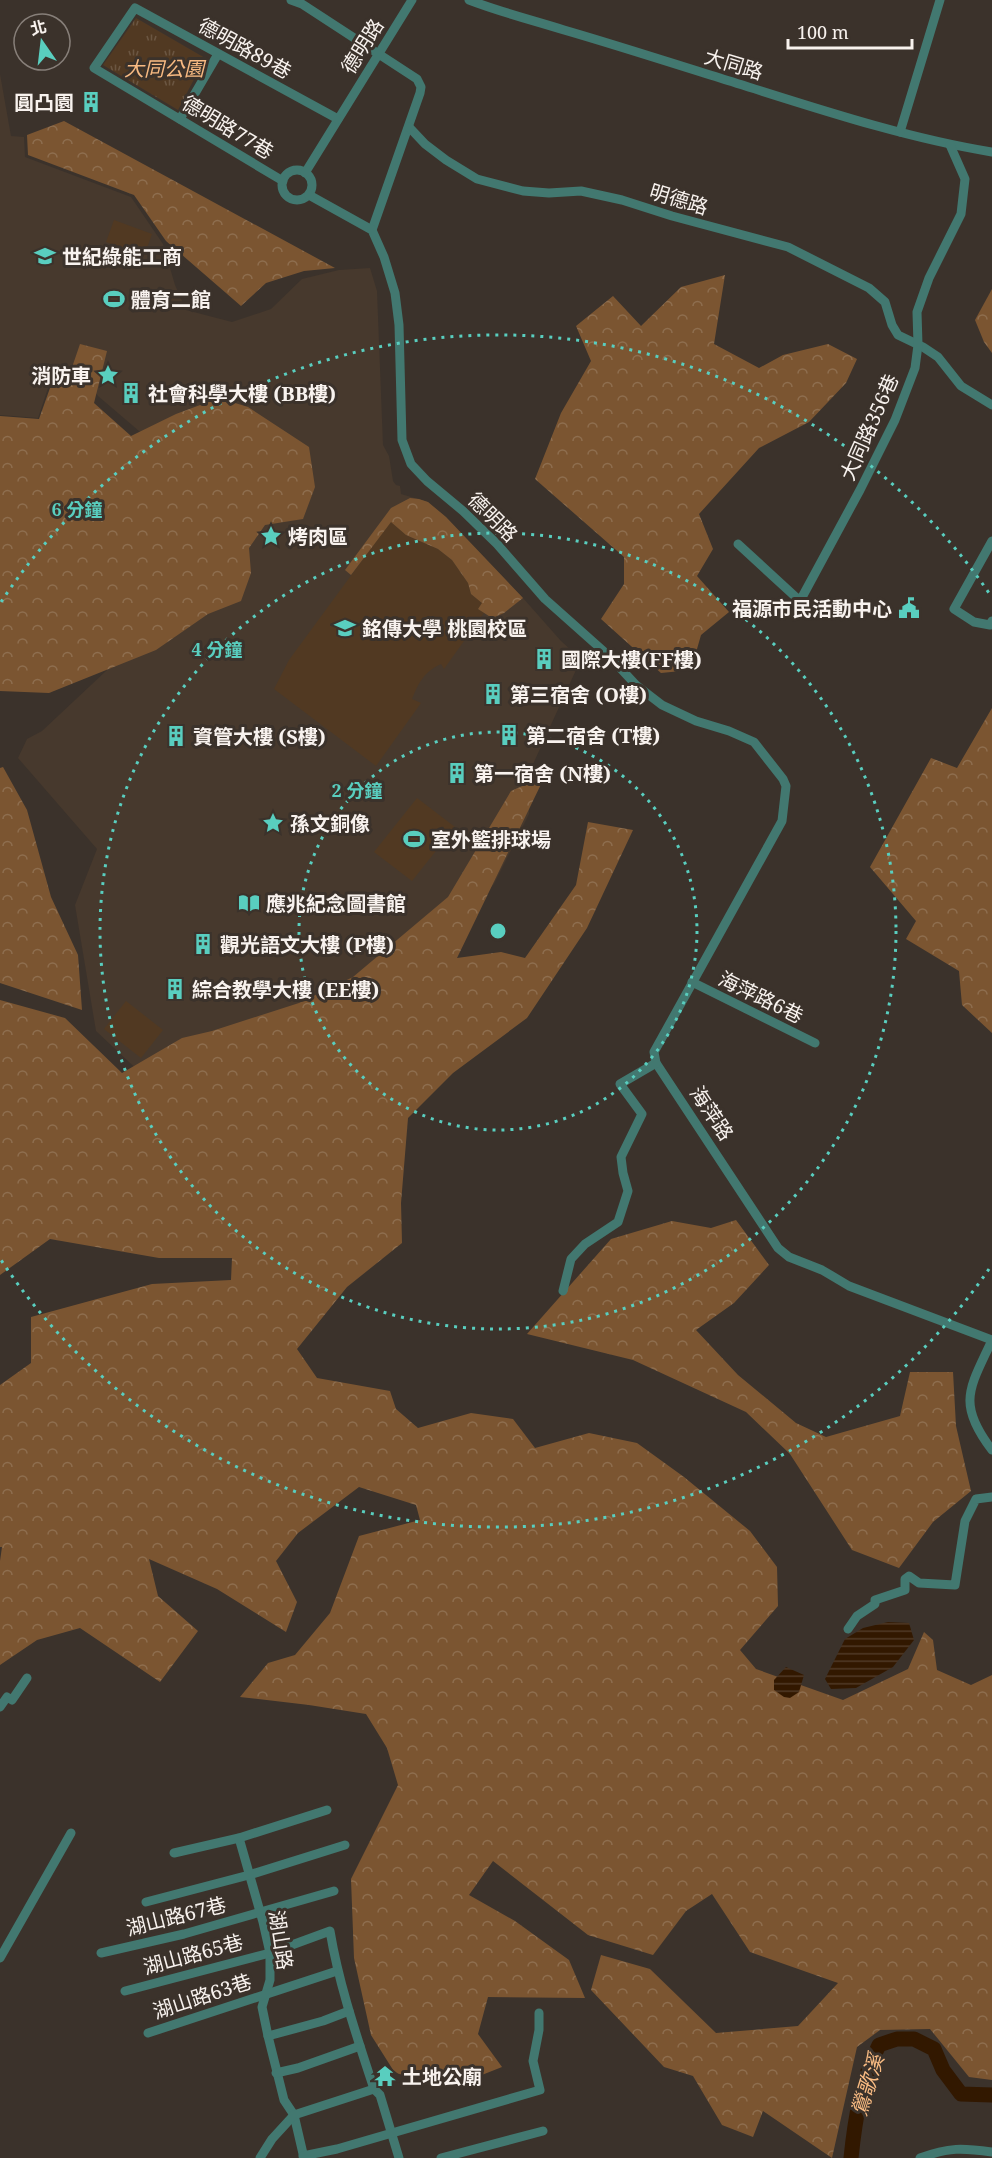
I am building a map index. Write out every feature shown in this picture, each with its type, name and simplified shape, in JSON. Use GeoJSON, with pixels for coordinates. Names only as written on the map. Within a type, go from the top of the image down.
{"type":"FeatureCollection","features":[{"type":"Feature","properties":{"kind":"street"},"geometry":{"type":"LineString","coordinates":[[291,0],[302,4],[417,79],[421,87],[372,230],[309,195]]}},
{"type":"Feature","properties":{"kind":"street","name":"德明路"},"geometry":{"type":"LineString","coordinates":[[305,172],[412,0]]}},
{"type":"Feature","properties":{"kind":"street","name":"大同路"},"geometry":{"type":"LineString","coordinates":[[469,0],[508,15],[563,29],[900,132],[951,145],[992,152]]}},
{"type":"Feature","properties":{"kind":"street"},"geometry":{"type":"LineString","coordinates":[[900,132],[940,0]]}},
{"type":"Feature","properties":{"kind":"street","name":"德明路89巷"},"geometry":{"type":"LineString","coordinates":[[135,8],[338,119]]}},
{"type":"Feature","properties":{"kind":"street","name":"德明路77巷"},"geometry":{"type":"LineString","coordinates":[[135,8],[94,68],[283,181]]}},
{"type":"Feature","properties":{"kind":"street"},"geometry":{"type":"LineString","coordinates":[[180,119],[218,54]]}},
{"type":"Feature","properties":{"kind":"street","name":"明德路"},"geometry":{"type":"LineString","coordinates":[[409,127],[439,155],[477,179],[523,191],[549,193],[580,190],[788,247],[869,288],[885,302],[892,325],[898,335],[938,357],[961,386],[992,405]]}},
{"type":"Feature","properties":{"kind":"street","name":"大同路356巷"},"geometry":{"type":"LineString","coordinates":[[738,544],[800,601],[895,420],[915,368],[918,345],[917,312],[929,278],[961,214],[965,179],[951,145]]}},
{"type":"Feature","properties":{"kind":"street"},"geometry":{"type":"LineString","coordinates":[[292,171],[305,172],[312,181],[312,191],[300,200],[290,199],[283,191],[283,181],[292,171]]}},
{"type":"Feature","properties":{"kind":"street","name":"德明路"},"geometry":{"type":"LineString","coordinates":[[372,230],[396,293],[402,440],[411,464],[427,481],[463,511],[545,599],[609,656],[636,685],[662,705],[696,721],[729,731],[754,742],[783,778],[786,786],[782,821],[692,982]]}},
{"type":"Feature","properties":{"kind":"street"},"geometry":{"type":"LineString","coordinates":[[991,623],[974,622],[954,609],[992,541]]}},
{"type":"Feature","properties":{"kind":"street"},"geometry":{"type":"LineString","coordinates":[[563,1291],[571,1259],[585,1244],[618,1222],[628,1191],[622,1173],[621,1157],[642,1114],[620,1084],[656,1063],[654,1052],[692,982]]}},
{"type":"Feature","properties":{"kind":"street","name":"海萍路6巷"},"geometry":{"type":"LineString","coordinates":[[692,982],[815,1043]]}},
{"type":"Feature","properties":{"kind":"street","name":"海萍路"},"geometry":{"type":"LineString","coordinates":[[656,1063],[778,1248],[789,1257],[822,1270],[849,1286],[992,1340]]}},
{"type":"Feature","properties":{"kind":"street"},"geometry":{"type":"LineString","coordinates":[[992,1340],[968,1396],[978,1432],[992,1450]]}},
{"type":"Feature","properties":{"kind":"street"},"geometry":{"type":"LineString","coordinates":[[848,1629],[857,1616],[875,1604],[875,1600],[905,1590],[905,1579],[909,1576],[919,1583],[956,1585],[965,1521],[976,1499],[992,1497]]}},
{"type":"Feature","properties":{"kind":"street"},"geometry":{"type":"LineString","coordinates":[[0,1707],[6,1697],[12,1700],[27,1678]]}},
{"type":"Feature","properties":{"kind":"street"},"geometry":{"type":"LineString","coordinates":[[174,1853],[238,1838],[327,1810]]}},
{"type":"Feature","properties":{"kind":"street"},"geometry":{"type":"LineString","coordinates":[[0,1958],[71,1833]]}},
{"type":"Feature","properties":{"kind":"street","name":"湖山路"},"geometry":{"type":"LineString","coordinates":[[238,1838],[270,1953],[270,1980],[262,2007],[276,2073],[284,2100],[294,2115],[304,2157]]}},
{"type":"Feature","properties":{"kind":"street"},"geometry":{"type":"LineString","coordinates":[[146,1902],[249,1875],[345,1845]]}},
{"type":"Feature","properties":{"kind":"street","name":"湖山路67巷"},"geometry":{"type":"LineString","coordinates":[[101,1953],[184,1934],[334,1891]]}},
{"type":"Feature","properties":{"kind":"street","name":"湖山路65巷"},"geometry":{"type":"LineString","coordinates":[[125,1991],[270,1953],[330,1931],[337,1971]]}},
{"type":"Feature","properties":{"kind":"street"},"geometry":{"type":"LineString","coordinates":[[337,1971],[374,2089],[380,2095],[399,2158]]}},
{"type":"Feature","properties":{"kind":"street","name":"湖山路63巷"},"geometry":{"type":"LineString","coordinates":[[148,2033],[337,1971]]}},
{"type":"Feature","properties":{"kind":"street"},"geometry":{"type":"LineString","coordinates":[[268,2036],[349,2011]]}},
{"type":"Feature","properties":{"kind":"street"},"geometry":{"type":"LineString","coordinates":[[304,2157],[337,2150],[540,2090],[532,2061],[539,2030],[539,2013]]}},
{"type":"Feature","properties":{"kind":"street"},"geometry":{"type":"LineString","coordinates":[[276,2073],[298,2068],[360,2046]]}},
{"type":"Feature","properties":{"kind":"street"},"geometry":{"type":"LineString","coordinates":[[260,2158],[272,2139],[294,2115],[374,2089]]}},
{"type":"Feature","properties":{"kind":"street"},"geometry":{"type":"LineString","coordinates":[[441,2158],[543,2132]]}},
{"type":"Feature","properties":{"kind":"street"},"geometry":{"type":"LineString","coordinates":[[920,2158],[960,2147],[992,2152]]}},
{"type":"Feature","properties":{"kind":"shaded area","name":"銘傳大學 桃園校區"},"geometry":{"type":"Polygon","coordinates":[[[0,74],[11,136],[24,137],[25,157],[131,197],[163,244],[175,285],[186,310],[232,322],[271,309],[302,279],[339,270],[370,268],[377,291],[383,445],[389,456],[393,481],[400,486],[401,494],[428,502],[446,517],[561,641],[581,659],[529,773],[529,814],[494,884],[370,1012],[145,1077],[96,1031],[75,905],[97,849],[18,758],[27,739],[42,731],[106,671],[151,616],[180,466],[98,396],[77,368],[78,376],[49,385],[38,418],[0,415],[0,74]]]}},
{"type":"Feature","properties":{"kind":"shaded area"},"geometry":{"type":"Polygon","coordinates":[[[888,1622],[909,1623],[914,1640],[893,1667],[856,1688],[831,1689],[825,1679],[845,1639],[863,1628],[888,1622]]]}},
{"type":"Feature","properties":{"kind":"shaded area"},"geometry":{"type":"Polygon","coordinates":[[[786,1667],[804,1675],[799,1692],[790,1698],[774,1690],[774,1680],[786,1667]]]}},
{"type":"Feature","properties":{"kind":"green space","name":"大同公園"},"geometry":{"type":"Polygon","coordinates":[[[136,18],[205,58],[178,110],[103,65],[136,18]]]}},
{"type":"Feature","properties":{"kind":"green space"},"geometry":{"type":"Polygon","coordinates":[[[64,121],[335,268],[304,271],[266,283],[241,306],[166,241],[134,195],[28,155],[27,135],[64,121]]]}},
{"type":"Feature","properties":{"kind":"green space"},"geometry":{"type":"Polygon","coordinates":[[[114,220],[152,234],[144,256],[106,242],[114,220]]]}},
{"type":"Feature","properties":{"kind":"green space"},"geometry":{"type":"Polygon","coordinates":[[[725,275],[714,344],[759,368],[783,355],[828,344],[857,359],[846,383],[809,422],[759,448],[699,514],[713,549],[697,576],[729,612],[701,635],[691,670],[661,673],[601,619],[624,584],[624,557],[535,479],[561,413],[591,361],[576,326],[613,296],[641,326],[681,287],[725,275]]]}},
{"type":"Feature","properties":{"kind":"green space"},"geometry":{"type":"Polygon","coordinates":[[[992,289],[992,353],[984,342],[975,320],[992,289]]]}},
{"type":"Feature","properties":{"kind":"green space"},"geometry":{"type":"Polygon","coordinates":[[[80,344],[107,351],[94,403],[131,436],[176,414],[219,398],[248,407],[309,447],[315,487],[303,519],[265,525],[249,548],[251,573],[241,601],[208,614],[156,650],[49,693],[0,691],[0,416],[39,419],[50,388],[66,385],[80,344]]]}},
{"type":"Feature","properties":{"kind":"green space"},"geometry":{"type":"Polygon","coordinates":[[[410,498],[428,502],[446,517],[523,598],[504,613],[492,618],[478,609],[482,603],[471,594],[468,583],[452,560],[438,549],[406,535],[391,522],[351,575],[345,570],[391,508],[410,498]]]}},
{"type":"Feature","properties":{"kind":"green space"},"geometry":{"type":"Polygon","coordinates":[[[391,521],[406,535],[438,549],[452,560],[468,583],[471,594],[483,603],[478,609],[484,613],[444,669],[441,664],[430,670],[423,678],[412,699],[421,703],[376,766],[274,689],[289,660],[391,521]]]}},
{"type":"Feature","properties":{"kind":"green space"},"geometry":{"type":"Polygon","coordinates":[[[992,708],[992,1033],[962,1005],[959,971],[906,939],[916,921],[870,867],[931,758],[957,768],[992,708]]]}},
{"type":"Feature","properties":{"kind":"green space"},"geometry":{"type":"Polygon","coordinates":[[[3,767],[27,810],[51,897],[78,955],[82,1010],[0,983],[0,768],[3,767]]]}},
{"type":"Feature","properties":{"kind":"green space"},"geometry":{"type":"Polygon","coordinates":[[[545,776],[457,958],[501,952],[525,958],[576,885],[588,822],[633,830],[587,928],[527,1018],[453,1073],[408,1118],[401,1203],[402,1243],[347,1287],[297,1349],[317,1378],[390,1391],[396,1409],[418,1428],[471,1413],[513,1419],[535,1448],[589,1433],[637,1443],[684,1477],[750,1531],[777,1567],[778,1606],[740,1650],[756,1669],[843,1700],[908,1669],[924,1632],[933,1640],[937,1670],[971,1685],[992,1675],[992,2080],[969,2077],[930,2029],[880,2030],[857,2047],[832,2158],[763,2111],[753,2137],[722,2125],[693,2076],[664,2067],[591,1990],[601,1955],[650,1969],[716,2033],[798,2026],[838,1983],[750,1952],[712,1894],[686,1911],[653,1955],[588,1935],[493,1861],[469,1895],[515,1921],[569,1960],[585,1998],[488,1997],[478,2034],[502,2067],[454,2086],[395,2073],[371,2035],[354,1958],[351,1879],[398,1785],[387,1748],[366,1714],[240,1697],[268,1663],[295,1655],[330,1613],[359,1536],[420,1520],[416,1505],[359,1487],[298,1533],[276,1561],[297,1602],[286,1632],[217,1589],[149,1559],[158,1596],[198,1631],[160,1682],[80,1628],[37,1640],[0,1665],[2,1547],[0,1547],[0,1385],[31,1363],[31,1317],[152,1284],[231,1280],[232,1258],[159,1258],[50,1239],[0,1275],[0,1000],[65,1018],[122,1073],[182,1038],[212,1031],[299,1003],[353,977],[448,897],[511,791],[545,776]]]}},
{"type":"Feature","properties":{"kind":"green space","name":"室外籃排球場"},"geometry":{"type":"Polygon","coordinates":[[[417,798],[455,827],[412,881],[374,852],[417,798]]]}},
{"type":"Feature","properties":{"kind":"green space"},"geometry":{"type":"Polygon","coordinates":[[[126,1001],[163,1030],[141,1058],[104,1029],[126,1001]]]}},
{"type":"Feature","properties":{"kind":"green space"},"geometry":{"type":"Polygon","coordinates":[[[736,1220],[769,1265],[734,1303],[696,1330],[738,1375],[796,1423],[826,1437],[900,1416],[910,1372],[953,1372],[956,1426],[971,1491],[933,1522],[899,1568],[852,1550],[790,1454],[746,1412],[633,1360],[527,1334],[611,1239],[672,1221],[711,1228],[736,1220]]]}},
{"type":"Feature","properties":{"kind":"waterway","name":"鶯歌溪"},"geometry":{"type":"LineString","coordinates":[[851,2158],[860,2100],[879,2045],[897,2039],[914,2039],[934,2049],[943,2070],[961,2094],[992,2095]]}},
{"type":"Feature","properties":{"kind":"place","name":"圓凸園"},"geometry":{"type":"Point","coordinates":[91,102]}},
{"type":"Feature","properties":{"kind":"place","name":"世紀綠能工商"},"geometry":{"type":"Point","coordinates":[45,256]}},
{"type":"Feature","properties":{"kind":"place","name":"體育二館"},"geometry":{"type":"Point","coordinates":[114,299]}},
{"type":"Feature","properties":{"kind":"place","name":"消防車"},"geometry":{"type":"Point","coordinates":[108,375]}},
{"type":"Feature","properties":{"kind":"place","name":"社會科學大樓 (BB樓)"},"geometry":{"type":"Point","coordinates":[131,393]}},
{"type":"Feature","properties":{"kind":"place","name":"烤肉區"},"geometry":{"type":"Point","coordinates":[271,536]}},
{"type":"Feature","properties":{"kind":"place","name":"福源市民活動中心"},"geometry":{"type":"Point","coordinates":[909,608]}},
{"type":"Feature","properties":{"kind":"place","name":"銘傳大學 桃園校區"},"geometry":{"type":"Point","coordinates":[345,628]}},
{"type":"Feature","properties":{"kind":"place","name":"國際大樓(FF樓)"},"geometry":{"type":"Point","coordinates":[544,659]}},
{"type":"Feature","properties":{"kind":"place","name":"第三宿舍 (O樓)"},"geometry":{"type":"Point","coordinates":[493,694]}},
{"type":"Feature","properties":{"kind":"place","name":"第二宿舍 (T樓)"},"geometry":{"type":"Point","coordinates":[509,735]}},
{"type":"Feature","properties":{"kind":"place","name":"資管大樓 (S樓)"},"geometry":{"type":"Point","coordinates":[176,736]}},
{"type":"Feature","properties":{"kind":"place","name":"第一宿舍 (N樓)"},"geometry":{"type":"Point","coordinates":[457,773]}},
{"type":"Feature","properties":{"kind":"place","name":"孫文銅像"},"geometry":{"type":"Point","coordinates":[273,823]}},
{"type":"Feature","properties":{"kind":"place","name":"室外籃排球場"},"geometry":{"type":"Point","coordinates":[414,839]}},
{"type":"Feature","properties":{"kind":"place","name":"應兆紀念圖書館"},"geometry":{"type":"Point","coordinates":[249,903]}},
{"type":"Feature","properties":{"kind":"place","name":"觀光語文大樓 (P樓)"},"geometry":{"type":"Point","coordinates":[203,944]}},
{"type":"Feature","properties":{"kind":"place","name":"綜合教學大樓 (EE樓)"},"geometry":{"type":"Point","coordinates":[175,989]}},
{"type":"Feature","properties":{"kind":"place","name":"土地公廟"},"geometry":{"type":"Point","coordinates":[385,2076]}}]}
